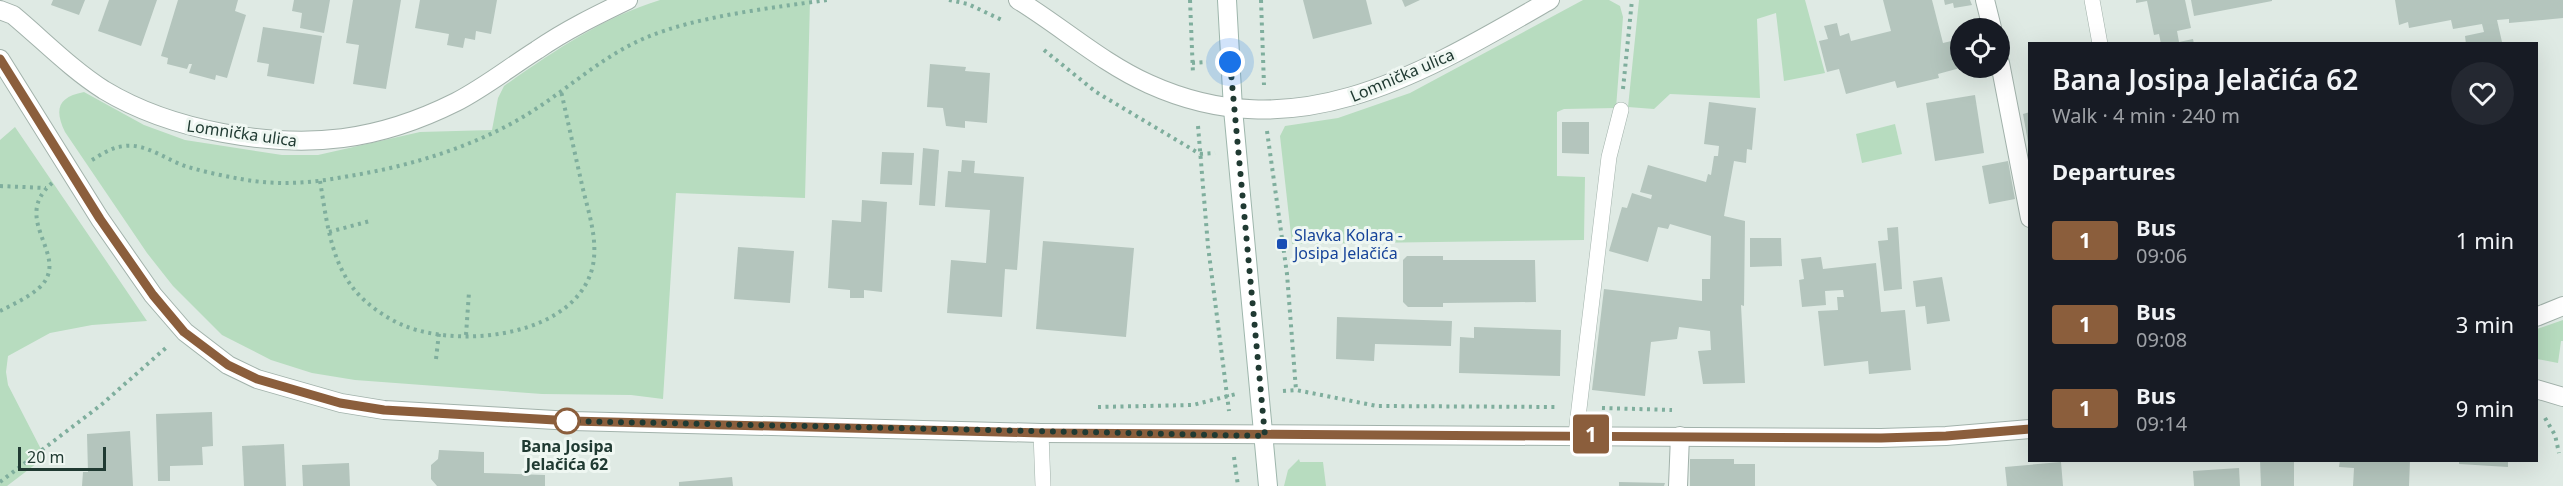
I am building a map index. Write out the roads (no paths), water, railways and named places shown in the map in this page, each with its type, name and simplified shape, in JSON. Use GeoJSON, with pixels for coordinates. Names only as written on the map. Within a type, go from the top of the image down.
{"type":"FeatureCollection","features":[{"type":"Feature","properties":{"kind":"street","name":"Lomnička ulica"},"geometry":{"type":"LineString","coordinates":[[0,10],[13,15],[104,89],[160,118],[249,138],[279,142],[316,142],[378,132],[413,121],[457,101],[576,25],[628,0]]}},
{"type":"Feature","properties":{"kind":"street","name":"Lomnička ulica"},"geometry":{"type":"LineString","coordinates":[[1018,0],[1146,83],[1174,95],[1233,109],[1302,109],[1370,92],[1466,48],[1550,0]]}},
{"type":"Feature","properties":{"kind":"street"},"geometry":{"type":"LineString","coordinates":[[1227,0],[1233,109],[1268,486]]}},
{"type":"Feature","properties":{"kind":"street"},"geometry":{"type":"LineString","coordinates":[[1985,0],[1990,18]]}},
{"type":"Feature","properties":{"kind":"street"},"geometry":{"type":"LineString","coordinates":[[0,59],[100,219],[153,295],[184,332],[228,365],[257,379],[307,395],[384,410],[572,421],[1041,433],[1265,436],[1300,433],[1881,438],[1946,436],[2028,429]]}},
{"type":"Feature","properties":{"kind":"street"},"geometry":{"type":"LineString","coordinates":[[2003,78],[2028,208]]}},
{"type":"Feature","properties":{"kind":"street"},"geometry":{"type":"LineString","coordinates":[[2538,316],[2563,306]]}},
{"type":"Feature","properties":{"kind":"street"},"geometry":{"type":"LineString","coordinates":[[2538,390],[2563,397]]}},
{"type":"Feature","properties":{"kind":"street"},"geometry":{"type":"LineString","coordinates":[[1678,486],[1680,436]]}},
{"type":"Feature","properties":{"kind":"lane"},"geometry":{"type":"LineString","coordinates":[[2092,0],[2100,42]]}},
{"type":"Feature","properties":{"kind":"lane"},"geometry":{"type":"LineString","coordinates":[[1576,434],[1609,157],[1621,110]]}},
{"type":"Feature","properties":{"kind":"lane"},"geometry":{"type":"LineString","coordinates":[[1041,433],[1043,486]]}},
{"type":"Feature","properties":{"kind":"place","name":"Slavka Kolara - Josipa Jelačića"},"geometry":{"type":"Point","coordinates":[1282,244]}},
{"type":"Feature","properties":{"kind":"place","name":"Bana Josipa Jelačića 62"},"geometry":{"type":"Point","coordinates":[567,421]}}]}
